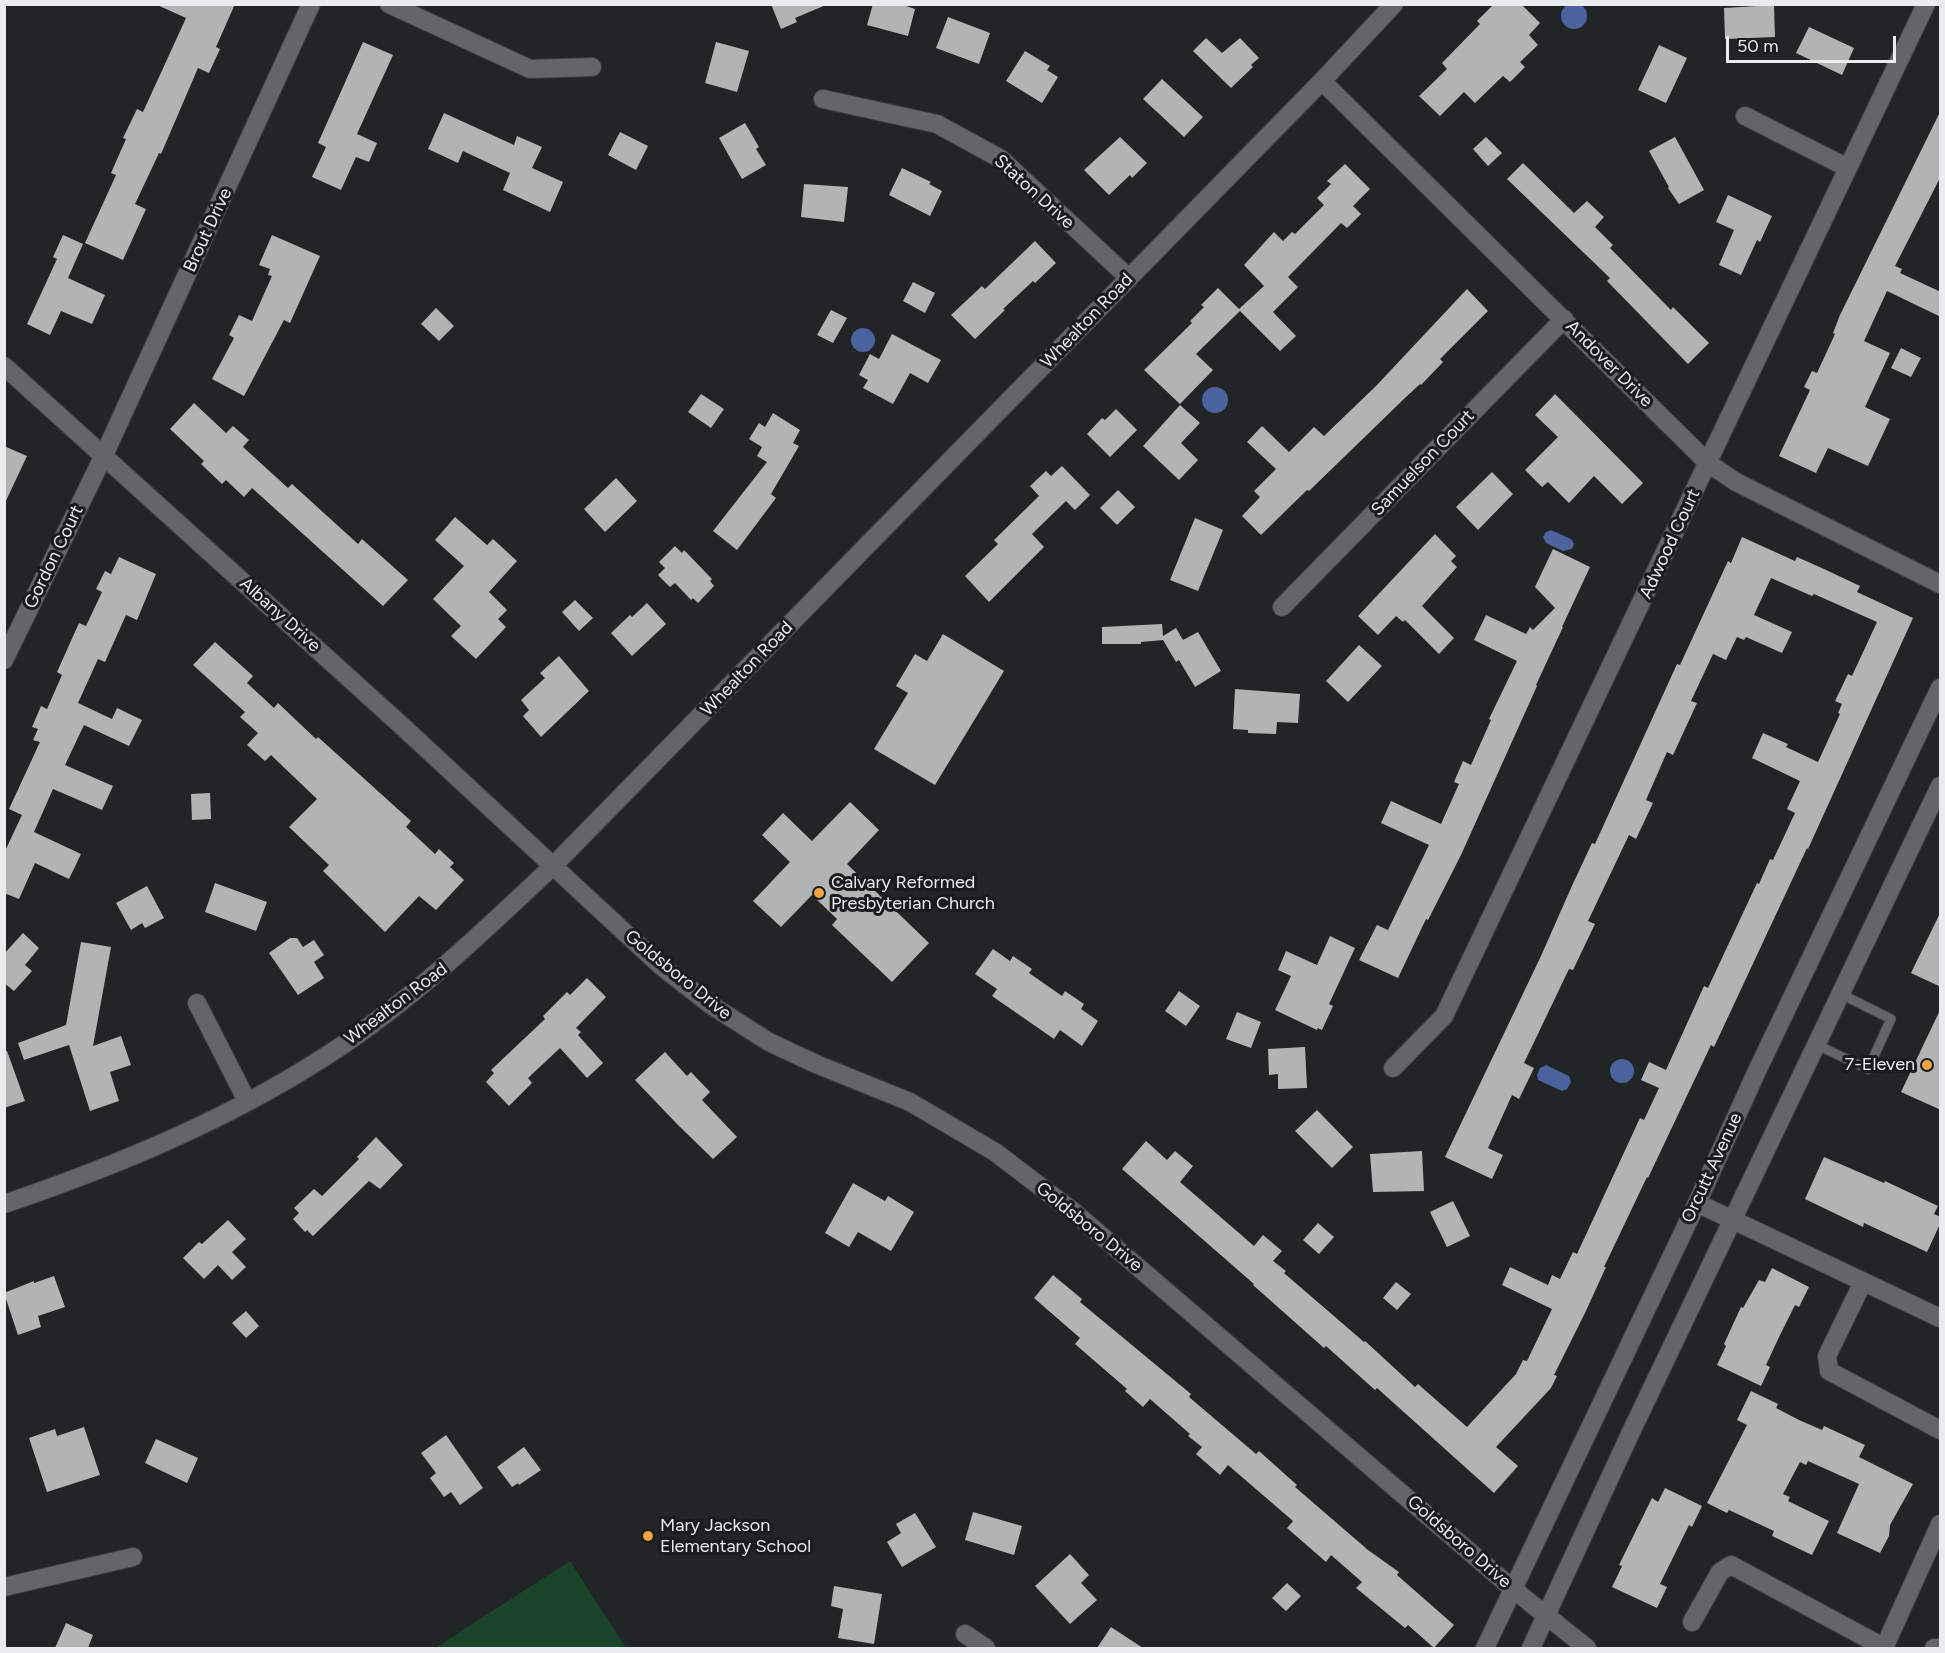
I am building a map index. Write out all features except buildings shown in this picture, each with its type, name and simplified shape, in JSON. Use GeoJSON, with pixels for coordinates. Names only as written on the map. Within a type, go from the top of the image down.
{"type":"FeatureCollection","features":[{"type":"Feature","properties":{"kind":"street","name":"Brout Drive"},"geometry":{"type":"LineString","coordinates":[[104,455],[312,4]]}},
{"type":"Feature","properties":{"kind":"street"},"geometry":{"type":"LineString","coordinates":[[389,4],[530,69],[592,67]]}},
{"type":"Feature","properties":{"kind":"street","name":"Whealton Road"},"geometry":{"type":"LineString","coordinates":[[4,1204],[142,1152],[195,1129],[247,1101],[327,1056],[379,1019],[447,965],[553,866],[1395,4]]}},
{"type":"Feature","properties":{"kind":"street","name":"Adwood Court"},"geometry":{"type":"LineString","coordinates":[[1393,1068],[1444,1016],[1926,4]]}},
{"type":"Feature","properties":{"kind":"street","name":"Andover Drive"},"geometry":{"type":"LineString","coordinates":[[1322,81],[1708,463],[1736,482],[1941,584]]}},
{"type":"Feature","properties":{"kind":"street","name":"Staton Drive"},"geometry":{"type":"LineString","coordinates":[[823,99],[937,124],[1001,159],[1129,278]]}},
{"type":"Feature","properties":{"kind":"street"},"geometry":{"type":"LineString","coordinates":[[1745,116],[1848,168]]}},
{"type":"Feature","properties":{"kind":"street","name":"Samuelson Court"},"geometry":{"type":"LineString","coordinates":[[1282,607],[1564,319]]}},
{"type":"Feature","properties":{"kind":"street","name":"Albany Drive"},"geometry":{"type":"LineString","coordinates":[[4,366],[553,866]]}},
{"type":"Feature","properties":{"kind":"street","name":"Gordon Court"},"geometry":{"type":"LineString","coordinates":[[4,660],[104,455]]}},
{"type":"Feature","properties":{"kind":"street","name":"Orcutt Avenue"},"geometry":{"type":"LineString","coordinates":[[1485,1648],[1697,1203],[1756,1073],[1941,688]]}},
{"type":"Feature","properties":{"kind":"street"},"geometry":{"type":"LineString","coordinates":[[1531,1648],[1636,1422],[1941,786]]}},
{"type":"Feature","properties":{"kind":"street","name":"Goldsboro Drive"},"geometry":{"type":"LineString","coordinates":[[553,866],[661,966],[711,1005],[769,1042],[816,1064],[910,1102],[995,1152],[1075,1213],[1514,1589],[1587,1648]]}},
{"type":"Feature","properties":{"kind":"street"},"geometry":{"type":"LineString","coordinates":[[197,1003],[247,1101]]}},
{"type":"Feature","properties":{"kind":"street"},"geometry":{"type":"LineString","coordinates":[[1697,1203],[1941,1318]]}},
{"type":"Feature","properties":{"kind":"street"},"geometry":{"type":"LineString","coordinates":[[1863,1281],[1827,1356],[1829,1371],[1941,1430]]}},
{"type":"Feature","properties":{"kind":"street"},"geometry":{"type":"LineString","coordinates":[[1692,1622],[1720,1572],[1731,1565],[1884,1648],[1941,1524]]}},
{"type":"Feature","properties":{"kind":"street"},"geometry":{"type":"LineString","coordinates":[[4,1587],[133,1557]]}},
{"type":"Feature","properties":{"kind":"street"},"geometry":{"type":"LineString","coordinates":[[965,1634],[986,1648]]}},
{"type":"Feature","properties":{"kind":"street"},"geometry":{"type":"LineString","coordinates":[[1934,1648],[1941,1648]]}},
{"type":"Feature","properties":{"kind":"lane"},"geometry":{"type":"LineString","coordinates":[[1817,1045],[1868,1069],[1891,1019],[1841,994]]}},
{"type":"Feature","properties":{"kind":"green space"},"geometry":{"type":"Polygon","coordinates":[[[570,1561],[626,1648],[435,1648],[570,1561]]]}},
{"type":"Feature","properties":{"kind":"water"},"geometry":{"type":"Polygon","coordinates":[[[1574,3],[1583,7],[1587,16],[1583,25],[1574,29],[1565,25],[1561,16],[1565,7],[1574,3]]]}},
{"type":"Feature","properties":{"kind":"water"},"geometry":{"type":"Polygon","coordinates":[[[863,328],[872,331],[875,340],[872,349],[863,352],[854,349],[851,340],[854,331],[863,328]]]}},
{"type":"Feature","properties":{"kind":"water"},"geometry":{"type":"Polygon","coordinates":[[[1215,387],[1224,391],[1228,400],[1224,409],[1215,413],[1206,409],[1202,400],[1206,391],[1215,387]]]}},
{"type":"Feature","properties":{"kind":"water"},"geometry":{"type":"Polygon","coordinates":[[[1551,530],[1571,539],[1574,544],[1572,549],[1563,551],[1546,543],[1543,537],[1551,530]]]}},
{"type":"Feature","properties":{"kind":"water"},"geometry":{"type":"Polygon","coordinates":[[[1622,1059],[1631,1062],[1634,1071],[1631,1080],[1622,1083],[1613,1080],[1610,1071],[1613,1062],[1622,1059]]]}},
{"type":"Feature","properties":{"kind":"water"},"geometry":{"type":"Polygon","coordinates":[[[1546,1065],[1569,1076],[1571,1082],[1567,1089],[1562,1091],[1538,1080],[1537,1075],[1540,1068],[1546,1065]]]}},
{"type":"Feature","properties":{"kind":"place","name":"Calvary Reformed Presbyterian Church"},"geometry":{"type":"Point","coordinates":[819,893]}},
{"type":"Feature","properties":{"kind":"place","name":"7-Eleven"},"geometry":{"type":"Point","coordinates":[1927,1065]}},
{"type":"Feature","properties":{"kind":"place","name":"Mary Jackson Elementary School"},"geometry":{"type":"Point","coordinates":[648,1536]}}]}
